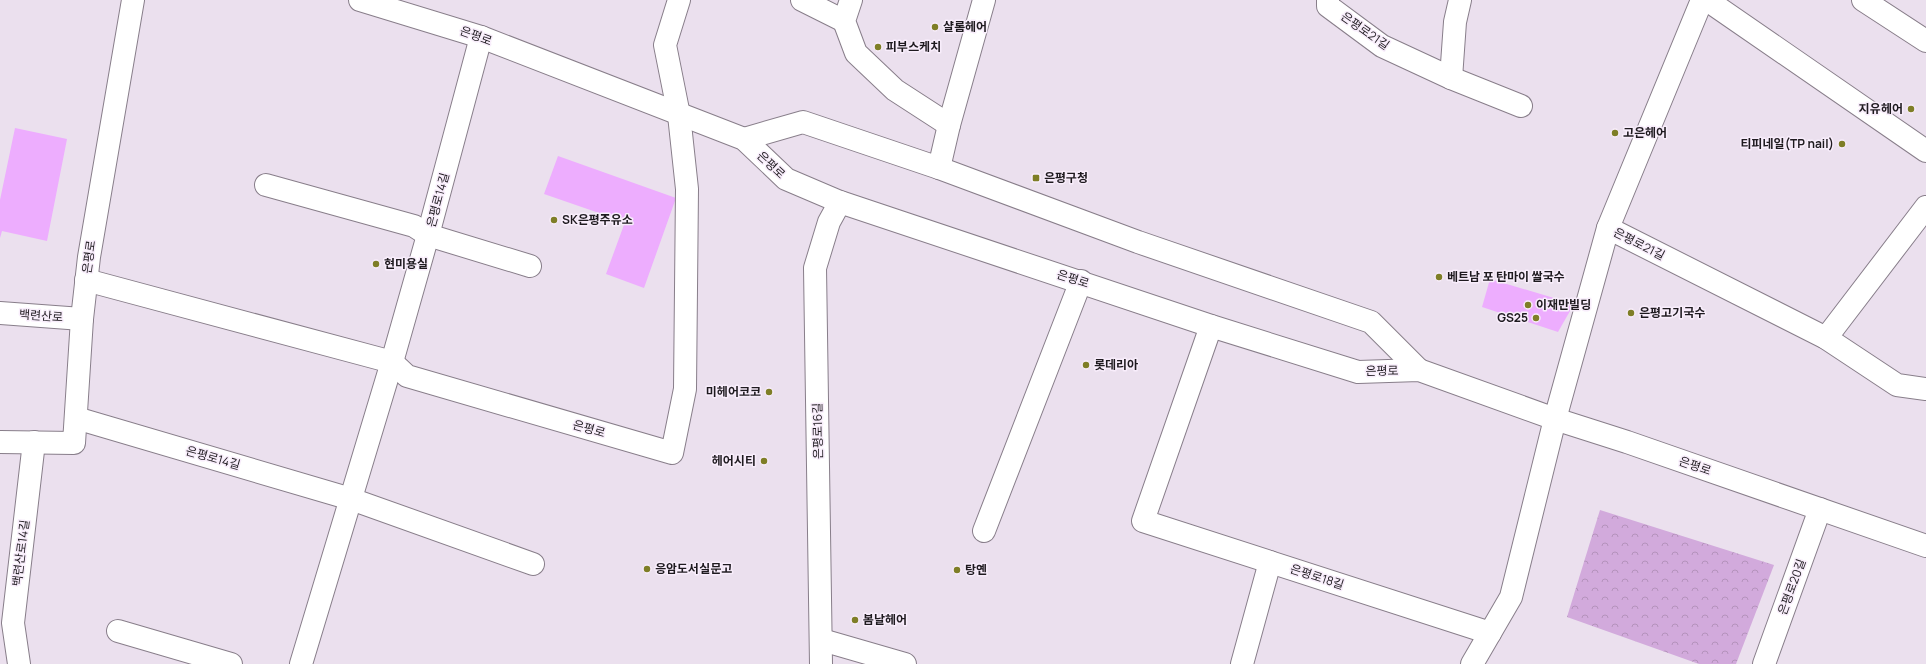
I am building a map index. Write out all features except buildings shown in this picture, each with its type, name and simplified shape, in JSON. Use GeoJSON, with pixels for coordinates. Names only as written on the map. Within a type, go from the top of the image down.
{"type":"FeatureCollection","features":[{"type":"Feature","properties":{"kind":"street","name":"은평로"},"geometry":{"type":"LineString","coordinates":[[0,442],[74,443],[86,280],[133,0]]}},
{"type":"Feature","properties":{"kind":"street","name":"은평로"},"geometry":{"type":"LineString","coordinates":[[360,0],[480,37],[744,139],[786,179],[840,202],[1081,281],[1211,326],[1358,372],[1419,370],[1556,419],[1627,442],[1926,546]]}},
{"type":"Feature","properties":{"kind":"street"},"geometry":{"type":"LineString","coordinates":[[679,0],[665,45],[679,115]]}},
{"type":"Feature","properties":{"kind":"street"},"geometry":{"type":"LineString","coordinates":[[802,0],[844,21]]}},
{"type":"Feature","properties":{"kind":"street"},"geometry":{"type":"LineString","coordinates":[[852,0],[844,21],[856,53],[895,90],[949,125]]}},
{"type":"Feature","properties":{"kind":"street"},"geometry":{"type":"LineString","coordinates":[[939,168],[949,125],[984,0]]}},
{"type":"Feature","properties":{"kind":"street","name":"은평로21길"},"geometry":{"type":"LineString","coordinates":[[1328,0],[1328,6],[1382,46],[1451,78],[1521,106]]}},
{"type":"Feature","properties":{"kind":"street"},"geometry":{"type":"LineString","coordinates":[[1451,78],[1455,22],[1460,0]]}},
{"type":"Feature","properties":{"kind":"street","name":"은평로21길"},"geometry":{"type":"LineString","coordinates":[[1702,0],[1608,228],[1826,338],[1897,385],[1926,389]]}},
{"type":"Feature","properties":{"kind":"street"},"geometry":{"type":"LineString","coordinates":[[1707,0],[1926,151]]}},
{"type":"Feature","properties":{"kind":"street"},"geometry":{"type":"LineString","coordinates":[[1863,0],[1926,41]]}},
{"type":"Feature","properties":{"kind":"street","name":"은평로14길"},"geometry":{"type":"LineString","coordinates":[[301,664],[392,362],[428,235],[480,37]]}},
{"type":"Feature","properties":{"kind":"street","name":"은평로"},"geometry":{"type":"LineString","coordinates":[[392,362],[407,376],[672,453],[685,389],[687,189],[679,115]]}},
{"type":"Feature","properties":{"kind":"street","name":"은평로"},"geometry":{"type":"LineString","coordinates":[[744,139],[803,122],[939,168],[1138,242],[1371,322],[1419,370]]}},
{"type":"Feature","properties":{"kind":"street"},"geometry":{"type":"LineString","coordinates":[[266,185],[414,226],[428,235],[530,266]]}},
{"type":"Feature","properties":{"kind":"street","name":"은평로16길"},"geometry":{"type":"LineString","coordinates":[[821,664],[822,640],[815,268],[829,222],[840,202]]}},
{"type":"Feature","properties":{"kind":"street"},"geometry":{"type":"LineString","coordinates":[[1826,338],[1926,207]]}},
{"type":"Feature","properties":{"kind":"street"},"geometry":{"type":"LineString","coordinates":[[1472,664],[1511,597],[1556,419],[1608,228]]}},
{"type":"Feature","properties":{"kind":"street"},"geometry":{"type":"LineString","coordinates":[[86,280],[392,362]]}},
{"type":"Feature","properties":{"kind":"street"},"geometry":{"type":"LineString","coordinates":[[984,531],[1081,281]]}},
{"type":"Feature","properties":{"kind":"street","name":"백련산로"},"geometry":{"type":"LineString","coordinates":[[0,313],[82,319]]}},
{"type":"Feature","properties":{"kind":"street","name":"은평로18길"},"geometry":{"type":"LineString","coordinates":[[1211,326],[1143,521],[1490,633]]}},
{"type":"Feature","properties":{"kind":"street","name":"은평로14길"},"geometry":{"type":"LineString","coordinates":[[76,418],[351,499],[533,564]]}},
{"type":"Feature","properties":{"kind":"street","name":"백련산로14길"},"geometry":{"type":"LineString","coordinates":[[19,664],[13,623],[34,442]]}},
{"type":"Feature","properties":{"kind":"street","name":"은평로20길"},"geometry":{"type":"LineString","coordinates":[[1764,664],[1820,509]]}},
{"type":"Feature","properties":{"kind":"street"},"geometry":{"type":"LineString","coordinates":[[1242,664],[1270,562]]}},
{"type":"Feature","properties":{"kind":"street"},"geometry":{"type":"LineString","coordinates":[[118,631],[231,664]]}},
{"type":"Feature","properties":{"kind":"street"},"geometry":{"type":"LineString","coordinates":[[822,640],[904,664]]}},
{"type":"Feature","properties":{"kind":"green space"},"geometry":{"type":"Polygon","coordinates":[[[1600,510],[1774,565],[1736,664],[1699,664],[1567,617],[1600,510]]]}},
{"type":"Feature","properties":{"kind":"place","name":"샬롬헤어"},"geometry":{"type":"Point","coordinates":[935,27]}},
{"type":"Feature","properties":{"kind":"place","name":"피부스케치"},"geometry":{"type":"Point","coordinates":[878,47]}},
{"type":"Feature","properties":{"kind":"place","name":"지유헤어"},"geometry":{"type":"Point","coordinates":[1911,109]}},
{"type":"Feature","properties":{"kind":"place","name":"고은헤어"},"geometry":{"type":"Point","coordinates":[1615,133]}},
{"type":"Feature","properties":{"kind":"place","name":"티피네일(TP nail)"},"geometry":{"type":"Point","coordinates":[1842,144]}},
{"type":"Feature","properties":{"kind":"place","name":"은평구청"},"geometry":{"type":"Point","coordinates":[1036,178]}},
{"type":"Feature","properties":{"kind":"place","name":"SK은평주유소"},"geometry":{"type":"Point","coordinates":[554,220]}},
{"type":"Feature","properties":{"kind":"place","name":"현미용실"},"geometry":{"type":"Point","coordinates":[376,264]}},
{"type":"Feature","properties":{"kind":"place","name":"베트남 포 탄마이 쌀국수"},"geometry":{"type":"Point","coordinates":[1439,277]}},
{"type":"Feature","properties":{"kind":"place","name":"이재만빌딩"},"geometry":{"type":"Point","coordinates":[1528,305]}},
{"type":"Feature","properties":{"kind":"place","name":"은평고기국수"},"geometry":{"type":"Point","coordinates":[1631,313]}},
{"type":"Feature","properties":{"kind":"place","name":"GS25"},"geometry":{"type":"Point","coordinates":[1536,318]}},
{"type":"Feature","properties":{"kind":"place","name":"롯데리아"},"geometry":{"type":"Point","coordinates":[1086,365]}},
{"type":"Feature","properties":{"kind":"place","name":"미헤어코코"},"geometry":{"type":"Point","coordinates":[769,392]}},
{"type":"Feature","properties":{"kind":"place","name":"헤어시티"},"geometry":{"type":"Point","coordinates":[764,461]}},
{"type":"Feature","properties":{"kind":"place","name":"응암도서실문고"},"geometry":{"type":"Point","coordinates":[647,569]}},
{"type":"Feature","properties":{"kind":"place","name":"탕옌"},"geometry":{"type":"Point","coordinates":[957,570]}},
{"type":"Feature","properties":{"kind":"place","name":"봄날헤어"},"geometry":{"type":"Point","coordinates":[855,620]}}]}
